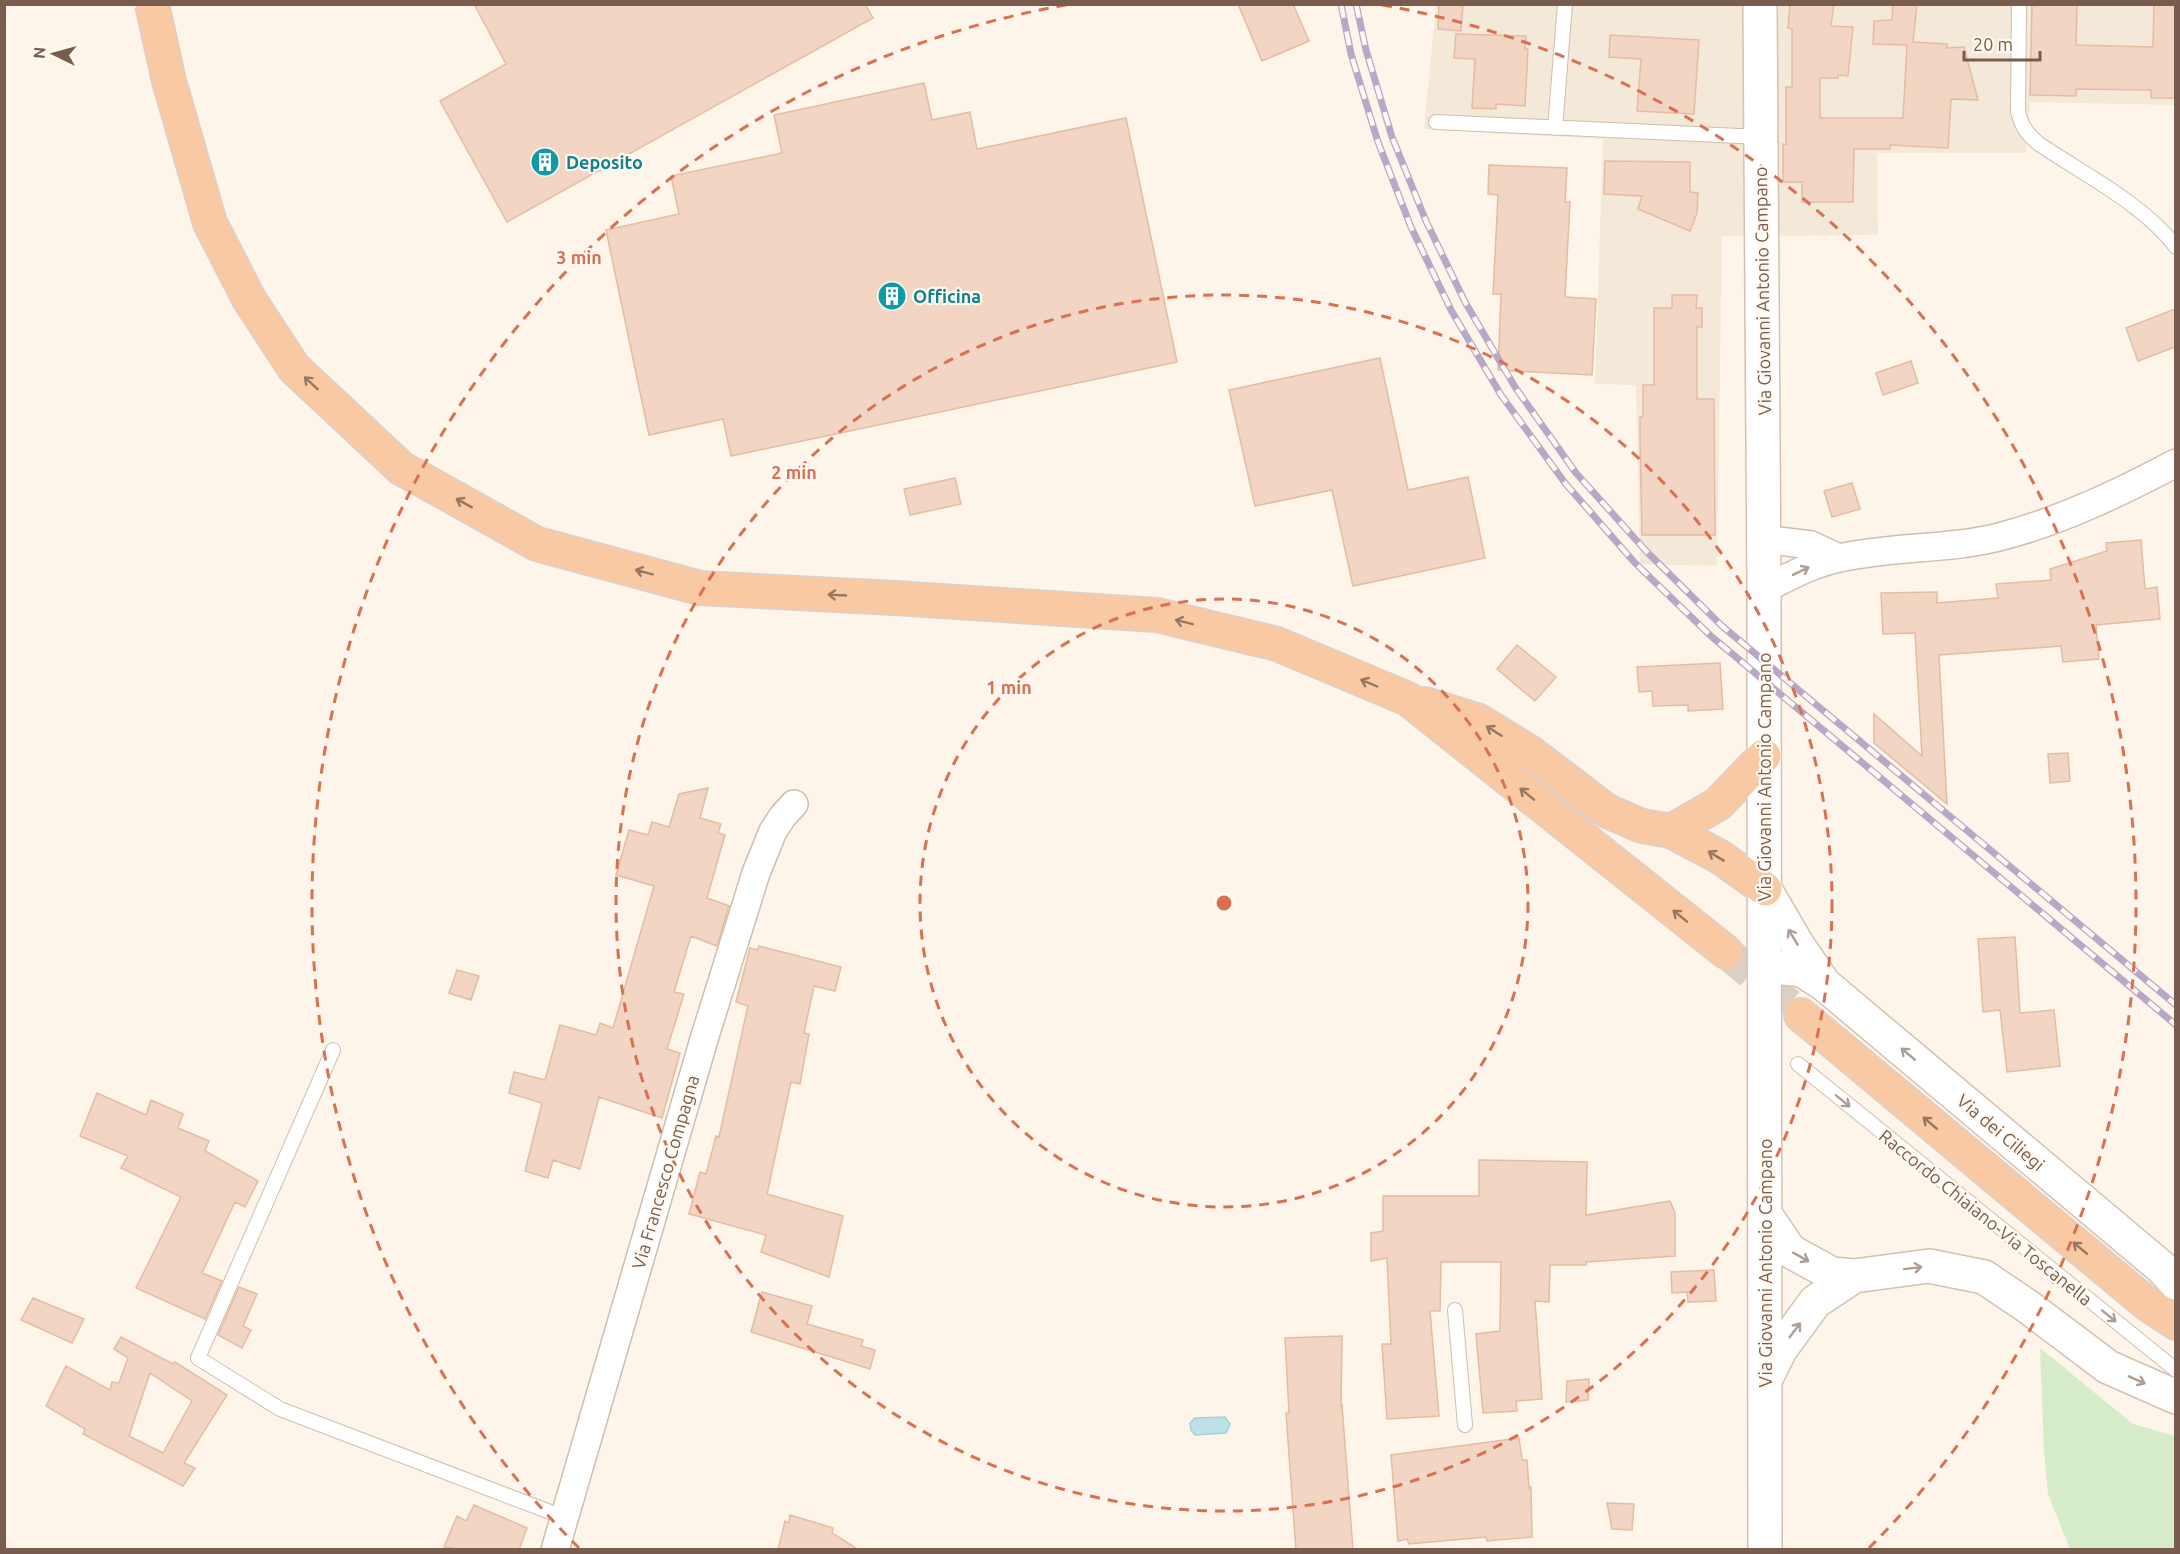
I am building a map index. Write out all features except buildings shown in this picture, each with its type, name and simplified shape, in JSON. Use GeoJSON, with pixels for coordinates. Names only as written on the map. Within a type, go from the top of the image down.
{"type":"FeatureCollection","features":[{"type":"Feature","properties":{"kind":"highway"},"geometry":{"type":"LineString","coordinates":[[152,4],[169,81],[210,223],[249,299],[294,368],[401,468],[537,544],[700,588],[1157,615],[1277,644],[1408,699],[1479,721],[1531,753],[1607,811],[1642,826],[1671,831],[1720,857],[1765,889]]}},
{"type":"Feature","properties":{"kind":"highway"},"geometry":{"type":"LineString","coordinates":[[1408,699],[1726,952]]}},
{"type":"Feature","properties":{"kind":"highway"},"geometry":{"type":"LineString","coordinates":[[1671,831],[1718,804],[1764,756]]}},
{"type":"Feature","properties":{"kind":"highway"},"geometry":{"type":"LineString","coordinates":[[1801,1015],[2137,1295],[2175,1323]]}},
{"type":"Feature","properties":{"kind":"main road","name":"Via Giovanni Antonio Campano"},"geometry":{"type":"LineString","coordinates":[[1760,4],[1764,538],[1765,1550]]}},
{"type":"Feature","properties":{"kind":"main road","name":"Via dei Ciliegi"},"geometry":{"type":"LineString","coordinates":[[1765,889],[1797,944],[1824,984]]}},
{"type":"Feature","properties":{"kind":"main road","name":"Via dei Ciliegi"},"geometry":{"type":"LineString","coordinates":[[1765,966],[1802,970],[1824,984],[2161,1267],[2175,1283]]}},
{"type":"Feature","properties":{"kind":"main road"},"geometry":{"type":"LineString","coordinates":[[1765,1214],[1790,1251],[1832,1274],[1854,1275],[1929,1266],[1984,1277],[2108,1367],[2175,1397]]}},
{"type":"Feature","properties":{"kind":"main road"},"geometry":{"type":"LineString","coordinates":[[1765,1380],[1780,1350],[1815,1302],[1854,1275]]}},
{"type":"Feature","properties":{"kind":"street"},"geometry":{"type":"LineString","coordinates":[[1764,589],[1812,566],[1839,558],[1872,552],[1932,548],[1998,537],[2065,516],[2175,463]]}},
{"type":"Feature","properties":{"kind":"street"},"geometry":{"type":"LineString","coordinates":[[1764,538],[1811,545],[1839,558]]}},
{"type":"Feature","properties":{"kind":"street","name":"Via Francesco Compagna"},"geometry":{"type":"LineString","coordinates":[[555,1550],[648,1230],[756,873],[773,831],[794,804]]}},
{"type":"Feature","properties":{"kind":"lane"},"geometry":{"type":"LineString","coordinates":[[1555,128],[1565,4]]}},
{"type":"Feature","properties":{"kind":"lane"},"geometry":{"type":"LineString","coordinates":[[2019,4],[2018,111],[2021,125],[2039,144],[2132,206],[2165,232],[2175,247]]}},
{"type":"Feature","properties":{"kind":"lane"},"geometry":{"type":"LineString","coordinates":[[1436,122],[1761,137]]}},
{"type":"Feature","properties":{"kind":"lane"},"geometry":{"type":"LineString","coordinates":[[333,1050],[198,1358],[280,1409],[566,1518]]}},
{"type":"Feature","properties":{"kind":"lane","name":"Raccordo Chiaiano-Via Toscanella"},"geometry":{"type":"LineString","coordinates":[[1798,1064],[2175,1370]]}},
{"type":"Feature","properties":{"kind":"lane"},"geometry":{"type":"LineString","coordinates":[[1455,1310],[1465,1425]]}},
{"type":"Feature","properties":{"kind":"shaded area"},"geometry":{"type":"Polygon","coordinates":[[[1436,5],[2175,5],[2175,105],[2030,102],[2026,153],[1877,153],[1878,235],[1722,236],[1717,566],[1640,564],[1636,385],[1595,384],[1603,139],[1424,129],[1436,5]]]}},
{"type":"Feature","properties":{"kind":"green space"},"geometry":{"type":"Polygon","coordinates":[[[2040,1348],[2133,1424],[2175,1436],[2175,1549],[2070,1549],[2048,1494],[2040,1348]]]}},
{"type":"Feature","properties":{"kind":"water"},"geometry":{"type":"Polygon","coordinates":[[[1225,1417],[1230,1424],[1226,1433],[1195,1435],[1191,1430],[1190,1423],[1195,1418],[1225,1417]]]}},
{"type":"Feature","properties":{"kind":"tunnel"},"geometry":{"type":"LineString","coordinates":[[1726,952],[1801,1015]]}},
{"type":"Feature","properties":{"kind":"railway"},"geometry":{"type":"LineString","coordinates":[[1341,4],[1351,54],[1378,142],[1411,227],[1451,310],[1501,395],[1565,483],[1635,563],[1712,637],[2176,1025]]}},
{"type":"Feature","properties":{"kind":"railway"},"geometry":{"type":"LineString","coordinates":[[1356,4],[1366,50],[1392,137],[1426,221],[1465,302],[1515,387],[1576,473],[1647,552],[1722,626],[2176,1005]]}},
{"type":"Feature","properties":{"kind":"place","name":"Deposito"},"geometry":{"type":"Point","coordinates":[545,162]}},
{"type":"Feature","properties":{"kind":"place","name":"Officina"},"geometry":{"type":"Point","coordinates":[892,296]}}]}
